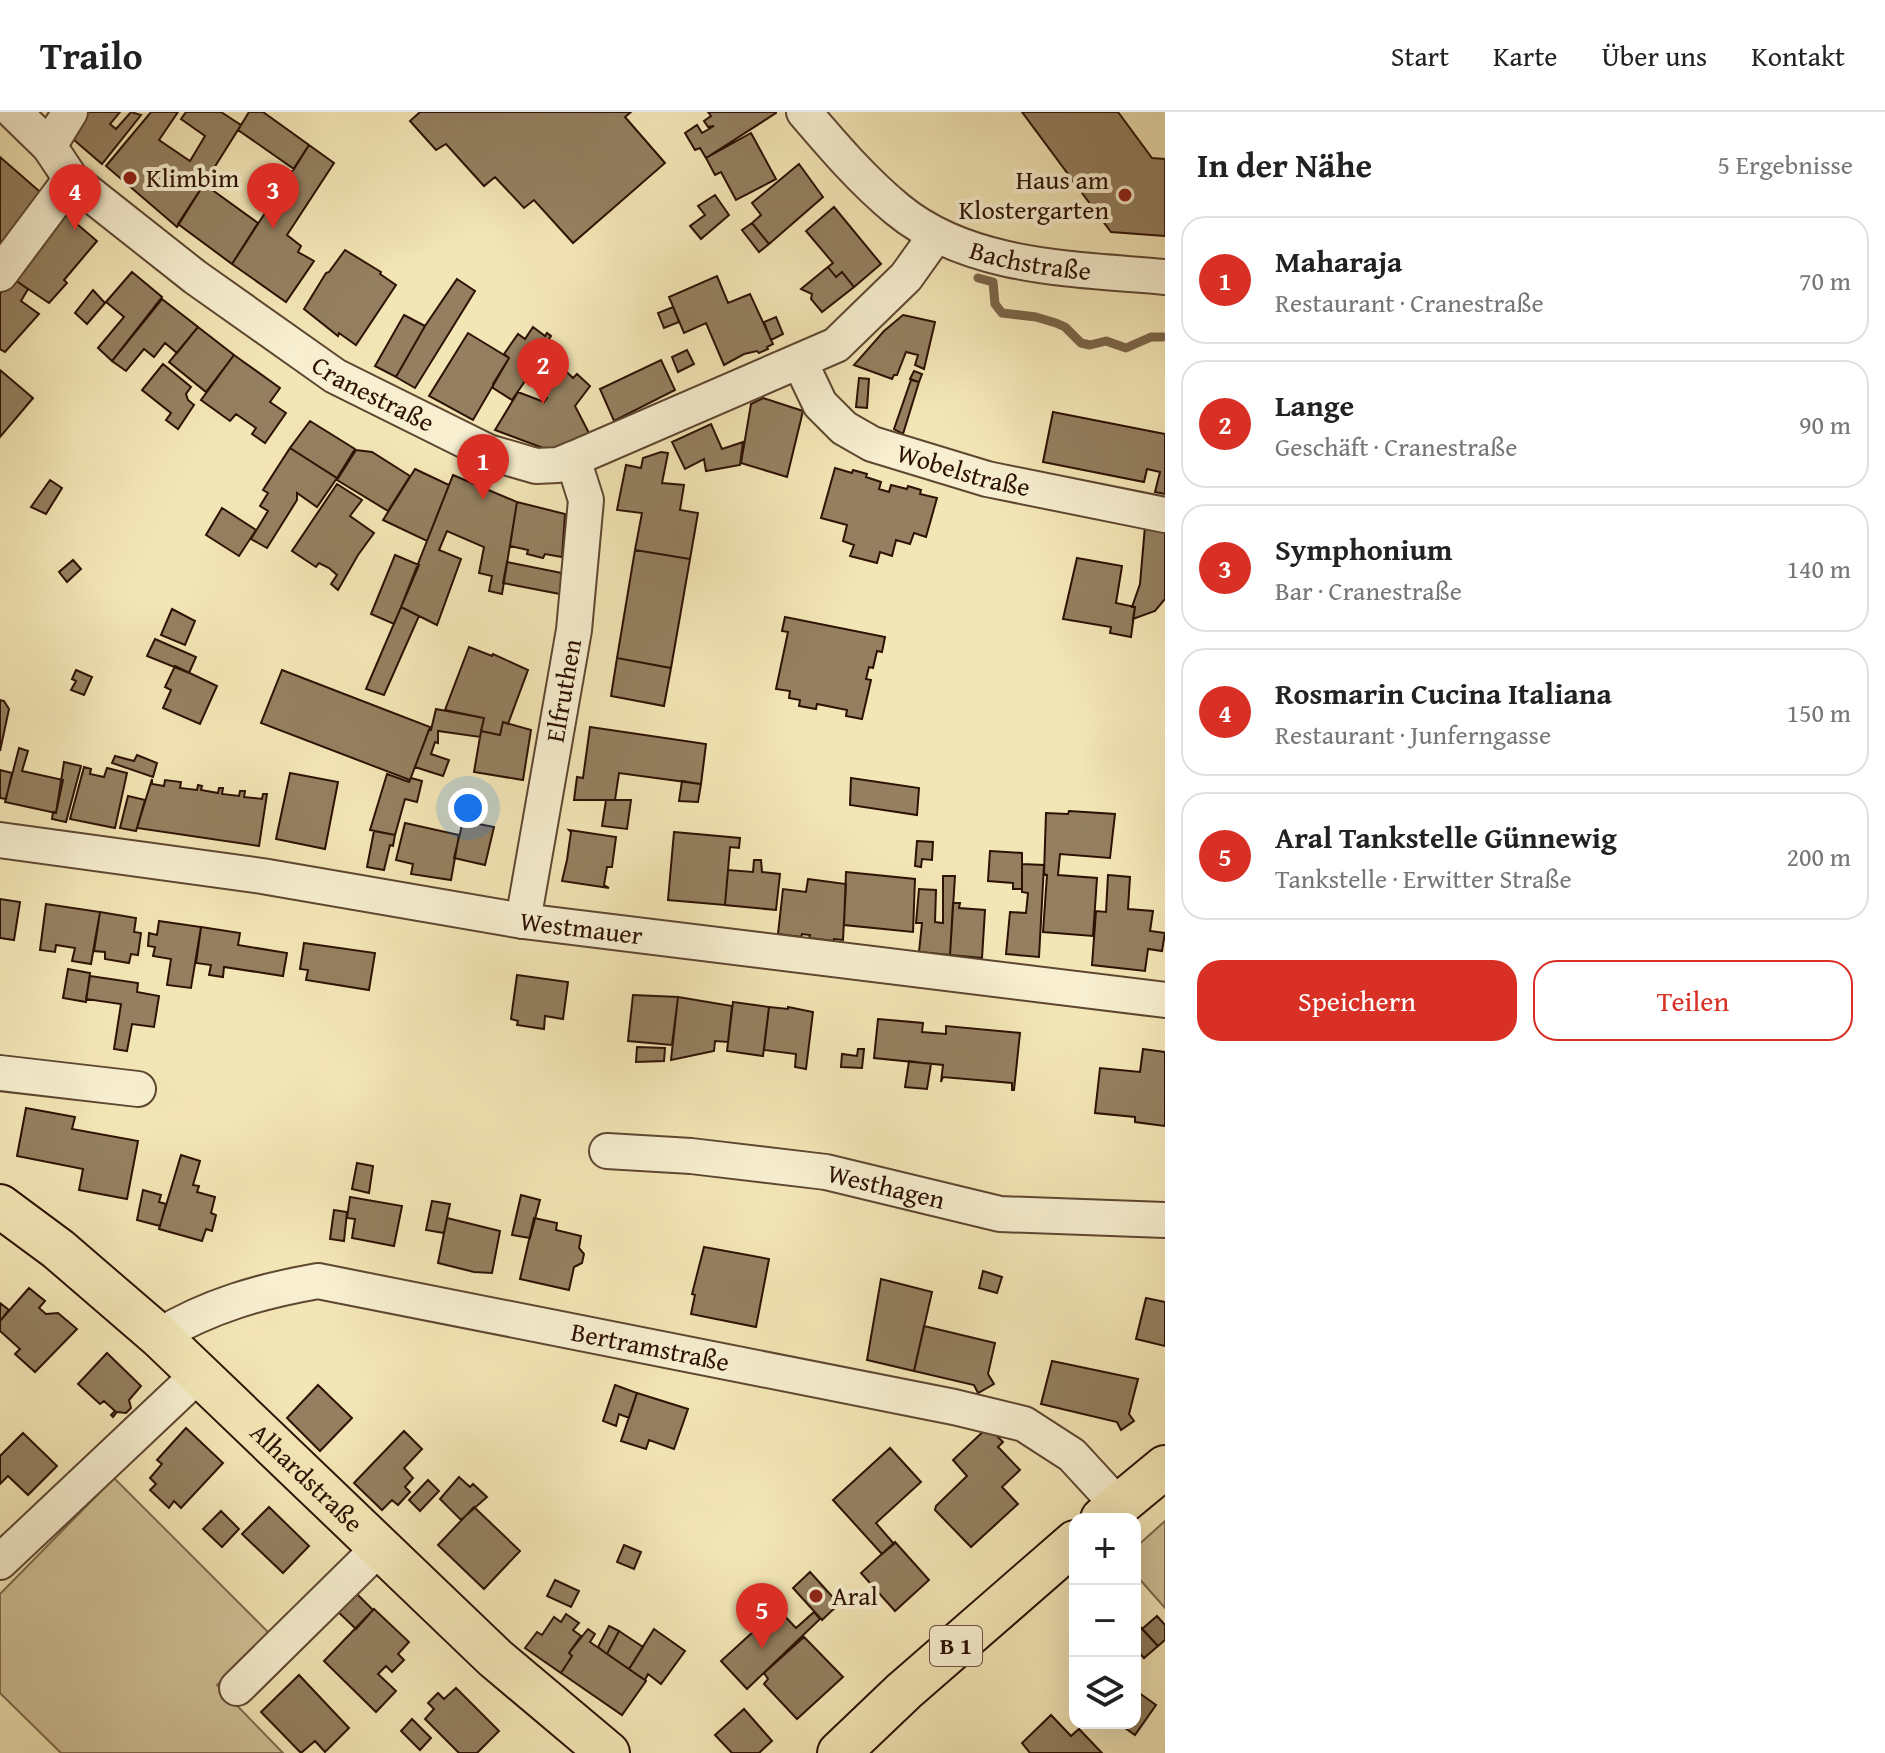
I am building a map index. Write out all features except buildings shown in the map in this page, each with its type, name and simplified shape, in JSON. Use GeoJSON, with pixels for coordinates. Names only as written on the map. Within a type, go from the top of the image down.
{"type":"FeatureCollection","features":[{"type":"Feature","properties":{"kind":"main road","name":"Alhardstraße"},"geometry":{"type":"LineString","coordinates":[[0,1206],[58,1249],[159,1336],[495,1658],[608,1753]]}},
{"type":"Feature","properties":{"kind":"main road"},"geometry":{"type":"LineString","coordinates":[[1110,1512],[1165,1467]]}},
{"type":"Feature","properties":{"kind":"main road","name":"B 1"},"geometry":{"type":"LineString","coordinates":[[839,1753],[904,1691],[1069,1547]]}},
{"type":"Feature","properties":{"kind":"street","name":"Cranestraße"},"geometry":{"type":"LineString","coordinates":[[14,112],[49,146],[71,179],[195,277],[335,376],[488,452],[536,466],[558,465],[573,459],[836,345],[906,277],[936,235]]}},
{"type":"Feature","properties":{"kind":"street"},"geometry":{"type":"LineString","coordinates":[[49,146],[70,112]]}},
{"type":"Feature","properties":{"kind":"street","name":"Bachstraße"},"geometry":{"type":"LineString","coordinates":[[804,112],[847,164],[898,211],[936,235],[990,254],[1056,267],[1165,277]]}},
{"type":"Feature","properties":{"kind":"street"},"geometry":{"type":"LineString","coordinates":[[0,274],[71,179]]}},
{"type":"Feature","properties":{"kind":"street","name":"Wobelstraße"},"geometry":{"type":"LineString","coordinates":[[800,362],[820,404],[844,428],[872,444],[987,479],[1165,515]]}},
{"type":"Feature","properties":{"kind":"street","name":"Elfruthen"},"geometry":{"type":"LineString","coordinates":[[523,921],[574,630],[586,500],[573,459]]}},
{"type":"Feature","properties":{"kind":"street","name":"Westmauer"},"geometry":{"type":"LineString","coordinates":[[0,840],[262,876],[523,921],[1165,1000]]}},
{"type":"Feature","properties":{"kind":"street"},"geometry":{"type":"LineString","coordinates":[[0,1073],[138,1089]]}},
{"type":"Feature","properties":{"kind":"street","name":"Westhagen"},"geometry":{"type":"LineString","coordinates":[[607,1151],[691,1156],[826,1172],[1000,1214],[1165,1220]]}},
{"type":"Feature","properties":{"kind":"street","name":"Bertramstraße"},"geometry":{"type":"LineString","coordinates":[[159,1336],[190,1317],[264,1291],[318,1281],[954,1407],[1024,1424],[1072,1455],[1110,1512]]}},
{"type":"Feature","properties":{"kind":"street"},"geometry":{"type":"LineString","coordinates":[[0,1562],[198,1375]]}},
{"type":"Feature","properties":{"kind":"street"},"geometry":{"type":"LineString","coordinates":[[237,1688],[380,1547]]}},
{"type":"Feature","properties":{"kind":"shaded area"},"geometry":{"type":"Polygon","coordinates":[[[114,1478],[270,1634],[217,1685],[283,1753],[61,1753],[0,1693],[0,1594],[114,1478]]]}},
{"type":"Feature","properties":{"kind":"shaded area"},"geometry":{"type":"Polygon","coordinates":[[[1165,1521],[1165,1608],[1141,1581],[1141,1543],[1165,1521]]]}},
{"type":"Feature","properties":{"kind":"waterway"},"geometry":{"type":"LineString","coordinates":[[978,278],[993,282],[995,304],[1002,313],[1056,323],[1065,327],[1081,343],[1090,345],[1106,341],[1126,348],[1151,337],[1163,337]]}},
{"type":"Feature","properties":{"kind":"place","name":"Klimbim"},"geometry":{"type":"Point","coordinates":[130,178]}},
{"type":"Feature","properties":{"kind":"place","name":"Haus am Klostergarten"},"geometry":{"type":"Point","coordinates":[1125,195]}},
{"type":"Feature","properties":{"kind":"place","name":"Symphonium"},"geometry":{"type":"Point","coordinates":[273,229]}},
{"type":"Feature","properties":{"kind":"place","name":"Rosmarin Cucina Italiana"},"geometry":{"type":"Point","coordinates":[75,230]}},
{"type":"Feature","properties":{"kind":"place","name":"Lange"},"geometry":{"type":"Point","coordinates":[543,404]}},
{"type":"Feature","properties":{"kind":"place","name":"Maharaja"},"geometry":{"type":"Point","coordinates":[483,500]}},
{"type":"Feature","properties":{"kind":"place","name":"Aral"},"geometry":{"type":"Point","coordinates":[816,1596]}},
{"type":"Feature","properties":{"kind":"place","name":"Aral Tankstelle Günnewig"},"geometry":{"type":"Point","coordinates":[762,1649]}}]}
